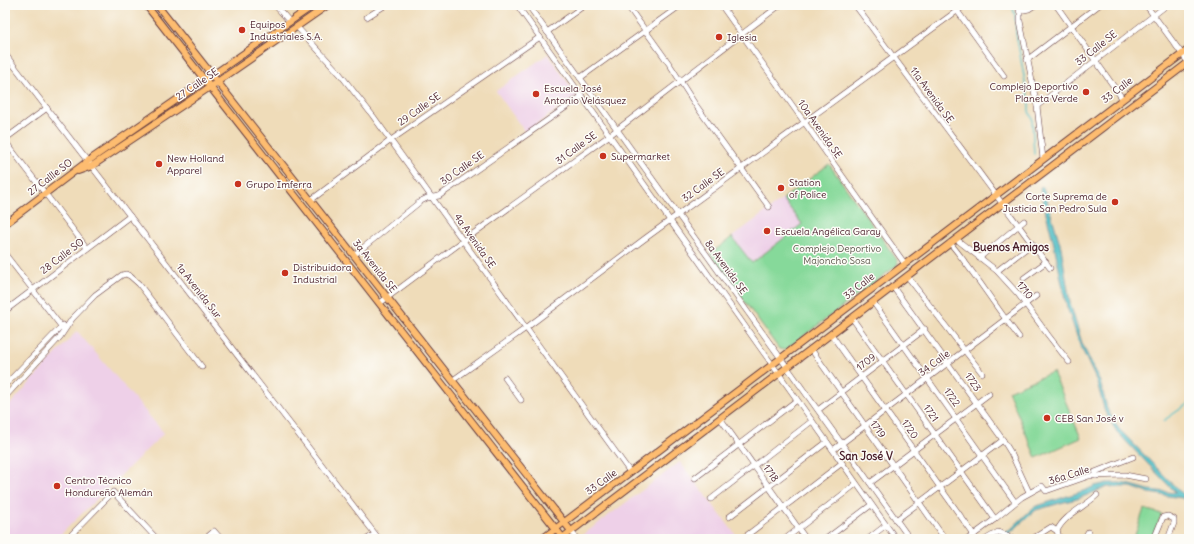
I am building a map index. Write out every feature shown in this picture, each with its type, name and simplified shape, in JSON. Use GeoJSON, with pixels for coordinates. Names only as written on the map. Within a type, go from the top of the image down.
{"type":"FeatureCollection","features":[{"type":"Feature","properties":{"kind":"main road","name":"3a Avenida SE"},"geometry":{"type":"LineString","coordinates":[[147,5],[562,539]]}},
{"type":"Feature","properties":{"kind":"main road","name":"3a Avenida SE"},"geometry":{"type":"LineString","coordinates":[[158,5],[571,531]]}},
{"type":"Feature","properties":{"kind":"main road","name":"27 Calle SE"},"geometry":{"type":"LineString","coordinates":[[90,164],[314,5]]}},
{"type":"Feature","properties":{"kind":"main road","name":"27 Calle SE"},"geometry":{"type":"LineString","coordinates":[[73,172],[90,164],[218,82],[328,5]]}},
{"type":"Feature","properties":{"kind":"main road","name":"33 Calle"},"geometry":{"type":"LineString","coordinates":[[542,539],[773,365],[1122,98],[1189,49]]}},
{"type":"Feature","properties":{"kind":"main road","name":"33 Calle"},"geometry":{"type":"LineString","coordinates":[[562,539],[1188,62]]}},
{"type":"Feature","properties":{"kind":"main road","name":"27 Callle SO"},"geometry":{"type":"LineString","coordinates":[[5,224],[73,172]]}},
{"type":"Feature","properties":{"kind":"street"},"geometry":{"type":"LineString","coordinates":[[147,5],[154,7],[158,5]]}},
{"type":"Feature","properties":{"kind":"street"},"geometry":{"type":"LineString","coordinates":[[275,5],[290,22]]}},
{"type":"Feature","properties":{"kind":"street"},"geometry":{"type":"LineString","coordinates":[[368,17],[386,5]]}},
{"type":"Feature","properties":{"kind":"street","name":"8a Avenida SE"},"geometry":{"type":"LineString","coordinates":[[517,5],[896,539]]}},
{"type":"Feature","properties":{"kind":"street","name":"8a Avenida SE"},"geometry":{"type":"LineString","coordinates":[[528,5],[910,539]]}},
{"type":"Feature","properties":{"kind":"street"},"geometry":{"type":"LineString","coordinates":[[547,32],[585,5]]}},
{"type":"Feature","properties":{"kind":"street"},"geometry":{"type":"LineString","coordinates":[[627,5],[680,80],[695,104],[769,207]]}},
{"type":"Feature","properties":{"kind":"street"},"geometry":{"type":"LineString","coordinates":[[580,78],[681,5]]}},
{"type":"Feature","properties":{"kind":"street","name":"10a Avenida SE"},"geometry":{"type":"LineString","coordinates":[[721,5],[904,264]]}},
{"type":"Feature","properties":{"kind":"street","name":"31 Calle SE"},"geometry":{"type":"LineString","coordinates":[[380,303],[610,135],[741,33],[780,5]]}},
{"type":"Feature","properties":{"kind":"street","name":"11a Avenida SE"},"geometry":{"type":"LineString","coordinates":[[855,5],[1050,268]]}},
{"type":"Feature","properties":{"kind":"street"},"geometry":{"type":"LineString","coordinates":[[952,5],[1004,76]]}},
{"type":"Feature","properties":{"kind":"street","name":"32 Calle SE"},"geometry":{"type":"LineString","coordinates":[[453,380],[965,5]]}},
{"type":"Feature","properties":{"kind":"street"},"geometry":{"type":"LineString","coordinates":[[1035,5],[1029,10],[1020,8],[1027,60],[1037,106],[1043,159]]}},
{"type":"Feature","properties":{"kind":"street"},"geometry":{"type":"LineString","coordinates":[[1056,5],[1122,98]]}},
{"type":"Feature","properties":{"kind":"street"},"geometry":{"type":"LineString","coordinates":[[1027,60],[1099,5]]}},
{"type":"Feature","properties":{"kind":"street"},"geometry":{"type":"LineString","coordinates":[[1146,5],[1188,62]]}},
{"type":"Feature","properties":{"kind":"street","name":"33 Calle SE"},"geometry":{"type":"LineString","coordinates":[[1037,106],[1167,5]]}},
{"type":"Feature","properties":{"kind":"street","name":"4a Avenida SE"},"geometry":{"type":"LineString","coordinates":[[297,27],[340,74],[391,140],[630,472]]}},
{"type":"Feature","properties":{"kind":"street","name":"29 Calle SE"},"geometry":{"type":"LineString","coordinates":[[311,200],[391,140],[540,37]]}},
{"type":"Feature","properties":{"kind":"street","name":"1a Avenida Sur"},"geometry":{"type":"LineString","coordinates":[[5,54],[379,539]]}},
{"type":"Feature","properties":{"kind":"street","name":"30 Calle SE"},"geometry":{"type":"LineString","coordinates":[[354,255],[421,201],[439,196],[582,96]]}},
{"type":"Feature","properties":{"kind":"street"},"geometry":{"type":"LineString","coordinates":[[47,108],[5,140],[87,248]]}},
{"type":"Feature","properties":{"kind":"street","name":"28 Calle SO"},"geometry":{"type":"LineString","coordinates":[[5,312],[130,216]]}},
{"type":"Feature","properties":{"kind":"street"},"geometry":{"type":"LineString","coordinates":[[979,258],[1024,221]]}},
{"type":"Feature","properties":{"kind":"street"},"geometry":{"type":"LineString","coordinates":[[953,241],[1005,320],[1019,337]]}},
{"type":"Feature","properties":{"kind":"street","name":"1710"},"geometry":{"type":"LineString","coordinates":[[953,241],[997,272],[1018,294],[1069,362]]}},
{"type":"Feature","properties":{"kind":"street"},"geometry":{"type":"LineString","coordinates":[[997,272],[1032,244]]}},
{"type":"Feature","properties":{"kind":"street"},"geometry":{"type":"LineString","coordinates":[[5,254],[63,328]]}},
{"type":"Feature","properties":{"kind":"street"},"geometry":{"type":"LineString","coordinates":[[1024,278],[1046,262]]}},
{"type":"Feature","properties":{"kind":"street"},"geometry":{"type":"LineString","coordinates":[[5,386],[100,291],[122,274],[126,274],[139,284],[202,367]]}},
{"type":"Feature","properties":{"kind":"street"},"geometry":{"type":"LineString","coordinates":[[908,276],[982,373]]}},
{"type":"Feature","properties":{"kind":"street","name":"1723"},"geometry":{"type":"LineString","coordinates":[[893,287],[925,329],[1003,440],[1011,453],[1029,492]]}},
{"type":"Feature","properties":{"kind":"street","name":"34 Calle"},"geometry":{"type":"LineString","coordinates":[[833,450],[1036,296]]}},
{"type":"Feature","properties":{"kind":"street","name":"1722"},"geometry":{"type":"LineString","coordinates":[[873,302],[1015,502]]}},
{"type":"Feature","properties":{"kind":"street","name":"1721"},"geometry":{"type":"LineString","coordinates":[[852,318],[995,519]]}},
{"type":"Feature","properties":{"kind":"street"},"geometry":{"type":"LineString","coordinates":[[6,394],[60,338],[63,328]]}},
{"type":"Feature","properties":{"kind":"street","name":"1709"},"geometry":{"type":"LineString","coordinates":[[818,410],[925,329]]}},
{"type":"Feature","properties":{"kind":"street","name":"1720"},"geometry":{"type":"LineString","coordinates":[[831,334],[974,535]]}},
{"type":"Feature","properties":{"kind":"street","name":"1719"},"geometry":{"type":"LineString","coordinates":[[811,349],[945,539]]}},
{"type":"Feature","properties":{"kind":"street"},"geometry":{"type":"LineString","coordinates":[[15,375],[20,380]]}},
{"type":"Feature","properties":{"kind":"street"},"geometry":{"type":"LineString","coordinates":[[505,378],[520,400]]}},
{"type":"Feature","properties":{"kind":"street"},"geometry":{"type":"LineString","coordinates":[[870,483],[989,394]]}},
{"type":"Feature","properties":{"kind":"street"},"geometry":{"type":"LineString","coordinates":[[695,478],[797,400]]}},
{"type":"Feature","properties":{"kind":"street","name":"1718"},"geometry":{"type":"LineString","coordinates":[[720,418],[806,539]]}},
{"type":"Feature","properties":{"kind":"street"},"geometry":{"type":"LineString","coordinates":[[711,499],[812,421]]}},
{"type":"Feature","properties":{"kind":"street"},"geometry":{"type":"LineString","coordinates":[[896,520],[1003,440]]}},
{"type":"Feature","properties":{"kind":"street"},"geometry":{"type":"LineString","coordinates":[[729,517],[827,442]]}},
{"type":"Feature","properties":{"kind":"street"},"geometry":{"type":"LineString","coordinates":[[1096,476],[1095,472],[1133,457]]}},
{"type":"Feature","properties":{"kind":"street"},"geometry":{"type":"LineString","coordinates":[[742,539],[842,463]]}},
{"type":"Feature","properties":{"kind":"street","name":"36a Calle"},"geometry":{"type":"LineString","coordinates":[[1029,492],[1042,486],[1046,491],[1089,476],[1125,475],[1146,478]]}},
{"type":"Feature","properties":{"kind":"street"},"geometry":{"type":"LineString","coordinates":[[786,539],[856,484]]}},
{"type":"Feature","properties":{"kind":"street"},"geometry":{"type":"LineString","coordinates":[[968,539],[1029,492]]}},
{"type":"Feature","properties":{"kind":"street"},"geometry":{"type":"LineString","coordinates":[[67,539],[113,493],[157,539]]}},
{"type":"Feature","properties":{"kind":"street"},"geometry":{"type":"LineString","coordinates":[[1057,531],[1059,526],[1071,515],[1091,502],[1097,495]]}},
{"type":"Feature","properties":{"kind":"street"},"geometry":{"type":"LineString","coordinates":[[826,539],[871,505]]}},
{"type":"Feature","properties":{"kind":"street"},"geometry":{"type":"LineString","coordinates":[[1154,539],[1163,517],[1168,516],[1174,519],[1174,523],[1168,539]]}},
{"type":"Feature","properties":{"kind":"street"},"geometry":{"type":"LineString","coordinates":[[868,539],[886,525]]}},
{"type":"Feature","properties":{"kind":"street"},"geometry":{"type":"LineString","coordinates":[[1032,539],[1051,527],[1057,531],[1059,537],[1058,539]]}},
{"type":"Feature","properties":{"kind":"street"},"geometry":{"type":"LineString","coordinates":[[205,539],[214,531],[221,539]]}},
{"type":"Feature","properties":{"kind":"street","name":"3a Avenida SE"},"geometry":{"type":"LineString","coordinates":[[571,531],[577,539]]}},
{"type":"Feature","properties":{"kind":"street"},"geometry":{"type":"LineString","coordinates":[[986,539],[998,532],[1013,539]]}},
{"type":"Feature","properties":{"kind":"street"},"geometry":{"type":"LineString","coordinates":[[1084,539],[1088,532]]}},
{"type":"Feature","properties":{"kind":"street"},"geometry":{"type":"LineString","coordinates":[[366,539],[375,534]]}},
{"type":"Feature","properties":{"kind":"shaded area","name":"Escuela José Antonio Velásquez"},"geometry":{"type":"Polygon","coordinates":[[[548,54],[577,96],[525,132],[496,91],[548,54]]]}},
{"type":"Feature","properties":{"kind":"shaded area","name":"Escuela Angélica Garay"},"geometry":{"type":"Polygon","coordinates":[[[783,199],[802,224],[751,263],[732,237],[783,199]]]}},
{"type":"Feature","properties":{"kind":"shaded area","name":"Centro Técnico Hondureño Alemán"},"geometry":{"type":"Polygon","coordinates":[[[77,331],[164,433],[56,539],[5,539],[5,410],[77,331]]]}},
{"type":"Feature","properties":{"kind":"shaded area"},"geometry":{"type":"Polygon","coordinates":[[[680,462],[739,539],[582,539],[580,537],[680,462]]]}},
{"type":"Feature","properties":{"kind":"green space","name":"Complejo Deportivo Majoncho Sosa"},"geometry":{"type":"Polygon","coordinates":[[[829,164],[898,263],[785,350],[779,349],[710,254],[732,237],[752,263],[802,224],[783,199],[829,164]]]}},
{"type":"Feature","properties":{"kind":"green space"},"geometry":{"type":"Polygon","coordinates":[[[1053,372],[1081,438],[1036,458],[1008,391],[1053,372]]]}},
{"type":"Feature","properties":{"kind":"green space"},"geometry":{"type":"Polygon","coordinates":[[[1144,509],[1162,514],[1151,539],[1135,535],[1144,509]]]}},
{"type":"Feature","properties":{"kind":"water"},"geometry":{"type":"Polygon","coordinates":[[[1042,186],[1061,247],[1070,303],[1082,343],[1100,382],[1108,411],[1119,429],[1189,501],[1189,504],[1182,498],[1148,493],[1131,487],[1107,487],[1077,499],[1036,510],[1003,539],[994,539],[1011,529],[1034,507],[1095,486],[1107,483],[1120,483],[1149,490],[1176,493],[1117,432],[1105,412],[1097,382],[1080,345],[1066,304],[1055,249],[1040,189],[1042,186]]]}},
{"type":"Feature","properties":{"kind":"waterway"},"geometry":{"type":"LineString","coordinates":[[1012,5],[1015,15],[1016,33],[1029,103],[1029,111],[1032,119],[1034,154]]}},
{"type":"Feature","properties":{"kind":"waterway"},"geometry":{"type":"LineString","coordinates":[[1163,421],[1189,403]]}},
{"type":"Feature","properties":{"kind":"place","name":"Equipos Industriales S.A."},"geometry":{"type":"Point","coordinates":[242,30]}},
{"type":"Feature","properties":{"kind":"place","name":"Iglesia"},"geometry":{"type":"Point","coordinates":[719,37]}},
{"type":"Feature","properties":{"kind":"place","name":"Complejo Deportivo Planeta Verde"},"geometry":{"type":"Point","coordinates":[1086,92]}},
{"type":"Feature","properties":{"kind":"place","name":"Escuela José Antonio Velásquez"},"geometry":{"type":"Point","coordinates":[536,94]}},
{"type":"Feature","properties":{"kind":"place","name":"Supermarket"},"geometry":{"type":"Point","coordinates":[603,156]}},
{"type":"Feature","properties":{"kind":"place","name":"New Holland Apparel"},"geometry":{"type":"Point","coordinates":[159,164]}},
{"type":"Feature","properties":{"kind":"place","name":"Grupo Imferra"},"geometry":{"type":"Point","coordinates":[238,184]}},
{"type":"Feature","properties":{"kind":"place","name":"Station of Police"},"geometry":{"type":"Point","coordinates":[781,188]}},
{"type":"Feature","properties":{"kind":"place","name":"Corte Suprema de Justicia San Pedro Sula"},"geometry":{"type":"Point","coordinates":[1115,202]}},
{"type":"Feature","properties":{"kind":"place","name":"Escuela Angélica Garay"},"geometry":{"type":"Point","coordinates":[767,231]}},
{"type":"Feature","properties":{"kind":"place","name":"Distribuidora Industrial"},"geometry":{"type":"Point","coordinates":[285,273]}},
{"type":"Feature","properties":{"kind":"place","name":"CEB San José v"},"geometry":{"type":"Point","coordinates":[1047,418]}},
{"type":"Feature","properties":{"kind":"place","name":"Centro Técnico Hondureño Alemán"},"geometry":{"type":"Point","coordinates":[57,486]}},
{"type":"Feature","properties":{"kind":"district","name":"Buenos Amigos"},"geometry":{"type":"Point","coordinates":[1011,247]}},
{"type":"Feature","properties":{"kind":"district","name":"San José V"},"geometry":{"type":"Point","coordinates":[866,456]}}]}
